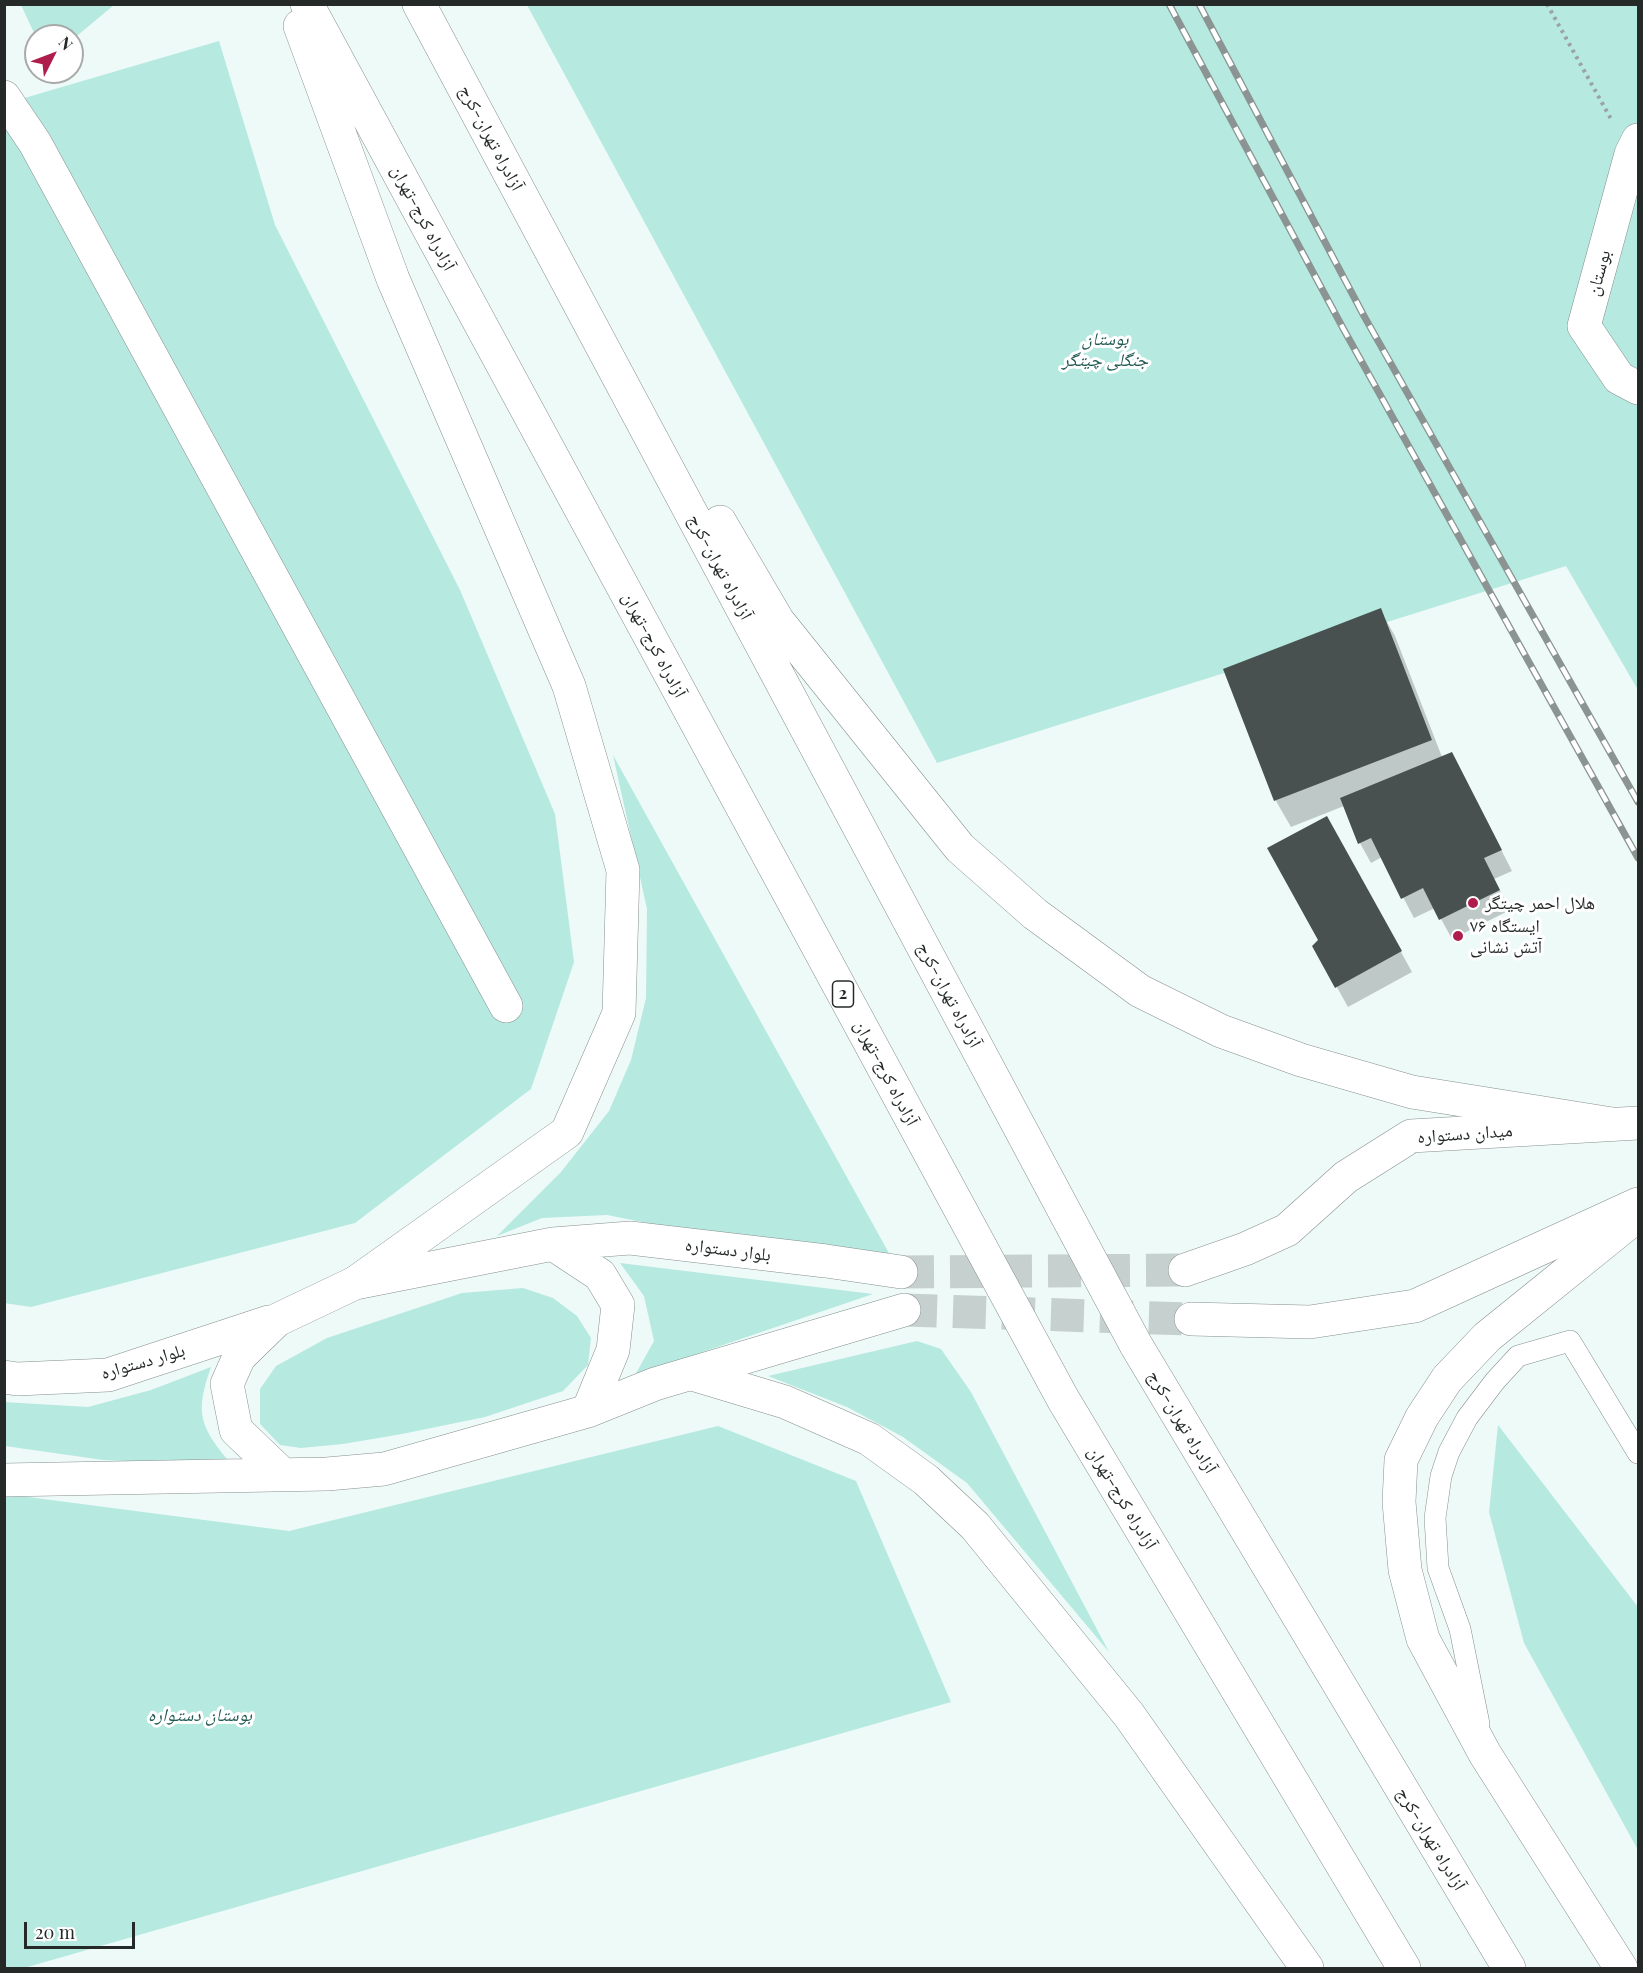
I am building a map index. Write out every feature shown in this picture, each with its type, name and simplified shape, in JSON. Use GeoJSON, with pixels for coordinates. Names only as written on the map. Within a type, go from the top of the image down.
{"type":"FeatureCollection","features":[{"type":"Feature","properties":{"kind":"main road"},"geometry":{"type":"LineString","coordinates":[[282,1474],[236,1430],[227,1384],[239,1357],[277,1320],[355,1283],[567,1132],[620,1013],[624,870],[569,686],[393,279],[292,4]]}},
{"type":"Feature","properties":{"kind":"main road","name":"آزادراه کرج-تهران"},"geometry":{"type":"LineString","coordinates":[[307,4],[1063,1399],[1404,1968]]}},
{"type":"Feature","properties":{"kind":"main road"},"geometry":{"type":"LineString","coordinates":[[420,4],[778,621],[960,848],[1035,914],[1140,991],[1221,1031],[1301,1060],[1412,1092],[1625,1123]]}},
{"type":"Feature","properties":{"kind":"main road","name":"آزادراه تهران-کرج"},"geometry":{"type":"LineString","coordinates":[[420,4],[1136,1345],[1509,1968]]}},
{"type":"Feature","properties":{"kind":"main road"},"geometry":{"type":"LineString","coordinates":[[4,98],[35,143],[506,1006]]}},
{"type":"Feature","properties":{"kind":"main road","name":"بوستان"},"geometry":{"type":"LineString","coordinates":[[1635,147],[1584,326],[1619,378],[1638,388]]}},
{"type":"Feature","properties":{"kind":"main road","name":"میدان دستواره"},"geometry":{"type":"LineString","coordinates":[[1185,1270],[1245,1249],[1287,1230],[1346,1177],[1411,1136],[1625,1123]]}},
{"type":"Feature","properties":{"kind":"main road"},"geometry":{"type":"LineString","coordinates":[[1191,1319],[1310,1322],[1415,1306],[1638,1204]]}},
{"type":"Feature","properties":{"kind":"main road"},"geometry":{"type":"LineString","coordinates":[[1621,1968],[1485,1754],[1423,1639],[1405,1570],[1400,1502],[1401,1460],[1422,1417],[1447,1378],[1487,1337],[1638,1215]]}},
{"type":"Feature","properties":{"kind":"main road","name":"بلوار دستواره"},"geometry":{"type":"LineString","coordinates":[[355,1283],[553,1244],[630,1238],[901,1272]]}},
{"type":"Feature","properties":{"kind":"main road"},"geometry":{"type":"LineString","coordinates":[[553,1244],[600,1275],[618,1305],[613,1350],[588,1411]]}},
{"type":"Feature","properties":{"kind":"main road"},"geometry":{"type":"LineString","coordinates":[[4,1480],[327,1474],[384,1469],[588,1411],[655,1384],[904,1310]]}},
{"type":"Feature","properties":{"kind":"main road","name":"بلوار دستواره"},"geometry":{"type":"LineString","coordinates":[[4,1377],[17,1379],[108,1375],[277,1320]]}},
{"type":"Feature","properties":{"kind":"main road"},"geometry":{"type":"LineString","coordinates":[[692,1374],[785,1402],[869,1439],[926,1480],[975,1526],[1129,1715],[1307,1968]]}},
{"type":"Feature","properties":{"kind":"lane"},"geometry":{"type":"LineString","coordinates":[[1485,1754],[1460,1629],[1438,1568],[1435,1518],[1442,1476],[1449,1452],[1467,1418],[1495,1381],[1518,1356],[1570,1341],[1638,1453]]}},
{"type":"Feature","properties":{"kind":"path"},"geometry":{"type":"LineString","coordinates":[[1547,4],[1635,147]]}},
{"type":"Feature","properties":{"kind":"green space"},"geometry":{"type":"Polygon","coordinates":[[[21,5],[114,5],[84,30],[84,24],[30,24],[21,5]]]}},
{"type":"Feature","properties":{"kind":"green space","name":"بوستان جنگلی چیتگر"},"geometry":{"type":"Polygon","coordinates":[[[527,5],[1638,5],[1638,690],[1566,566],[937,763],[527,5]]]}},
{"type":"Feature","properties":{"kind":"green space"},"geometry":{"type":"Polygon","coordinates":[[[219,41],[275,225],[460,590],[555,814],[574,962],[531,1089],[355,1223],[31,1307],[4,1303],[4,104],[72,84],[84,84],[84,81],[219,41]]]}},
{"type":"Feature","properties":{"kind":"green space"},"geometry":{"type":"Polygon","coordinates":[[[613,755],[890,1255],[657,1225],[607,1215],[542,1218],[497,1236],[561,1172],[609,1111],[631,1060],[646,998],[647,909],[613,755]]]}},
{"type":"Feature","properties":{"kind":"green space"},"geometry":{"type":"Polygon","coordinates":[[[620,1263],[873,1294],[635,1375],[654,1341],[644,1296],[620,1263]]]}},
{"type":"Feature","properties":{"kind":"green space"},"geometry":{"type":"Polygon","coordinates":[[[523,1288],[553,1298],[577,1316],[591,1338],[588,1365],[563,1391],[485,1417],[343,1444],[301,1448],[280,1445],[260,1424],[260,1389],[276,1366],[327,1338],[462,1293],[523,1288]]]}},
{"type":"Feature","properties":{"kind":"green space"},"geometry":{"type":"Polygon","coordinates":[[[917,1341],[941,1349],[971,1392],[1109,1652],[967,1483],[903,1437],[847,1407],[768,1376],[917,1341]]]}},
{"type":"Feature","properties":{"kind":"green space"},"geometry":{"type":"Polygon","coordinates":[[[211,1367],[203,1395],[202,1416],[210,1436],[227,1459],[149,1462],[103,1460],[5,1446],[4,1402],[88,1407],[151,1390],[211,1367]]]}},
{"type":"Feature","properties":{"kind":"green space"},"geometry":{"type":"Polygon","coordinates":[[[1498,1425],[1638,1607],[1638,1850],[1524,1643],[1489,1512],[1498,1425]]]}},
{"type":"Feature","properties":{"kind":"green space","name":"بوستان دستواره"},"geometry":{"type":"Polygon","coordinates":[[[718,1426],[856,1481],[951,1702],[24,1968],[5,1968],[5,1494],[289,1531],[718,1426]]]}},
{"type":"Feature","properties":{"kind":"building"},"geometry":{"type":"Polygon","coordinates":[[[1381,608],[1432,740],[1274,801],[1223,669],[1381,608]]]}},
{"type":"Feature","properties":{"kind":"building"},"geometry":{"type":"Polygon","coordinates":[[[1452,752],[1502,850],[1484,858],[1500,890],[1439,920],[1423,888],[1401,899],[1371,838],[1358,844],[1340,798],[1452,752]]]}},
{"type":"Feature","properties":{"kind":"building"},"geometry":{"type":"Polygon","coordinates":[[[1327,816],[1402,951],[1335,988],[1312,946],[1318,940],[1267,848],[1327,816]]]}},
{"type":"Feature","properties":{"kind":"tunnel"},"geometry":{"type":"LineString","coordinates":[[901,1272],[1185,1270]]}},
{"type":"Feature","properties":{"kind":"tunnel"},"geometry":{"type":"LineString","coordinates":[[904,1310],[1191,1319]]}},
{"type":"Feature","properties":{"kind":"railway"},"geometry":{"type":"LineString","coordinates":[[1169,4],[1344,330],[1638,858]]}},
{"type":"Feature","properties":{"kind":"railway"},"geometry":{"type":"LineString","coordinates":[[1199,4],[1364,316],[1638,802]]}},
{"type":"Feature","properties":{"kind":"place","name":"هلال احمر چیتگر"},"geometry":{"type":"Point","coordinates":[1473,903]}},
{"type":"Feature","properties":{"kind":"place","name":"ایستگاه ۷۶ آتش نشانی"},"geometry":{"type":"Point","coordinates":[1458,936]}}]}
